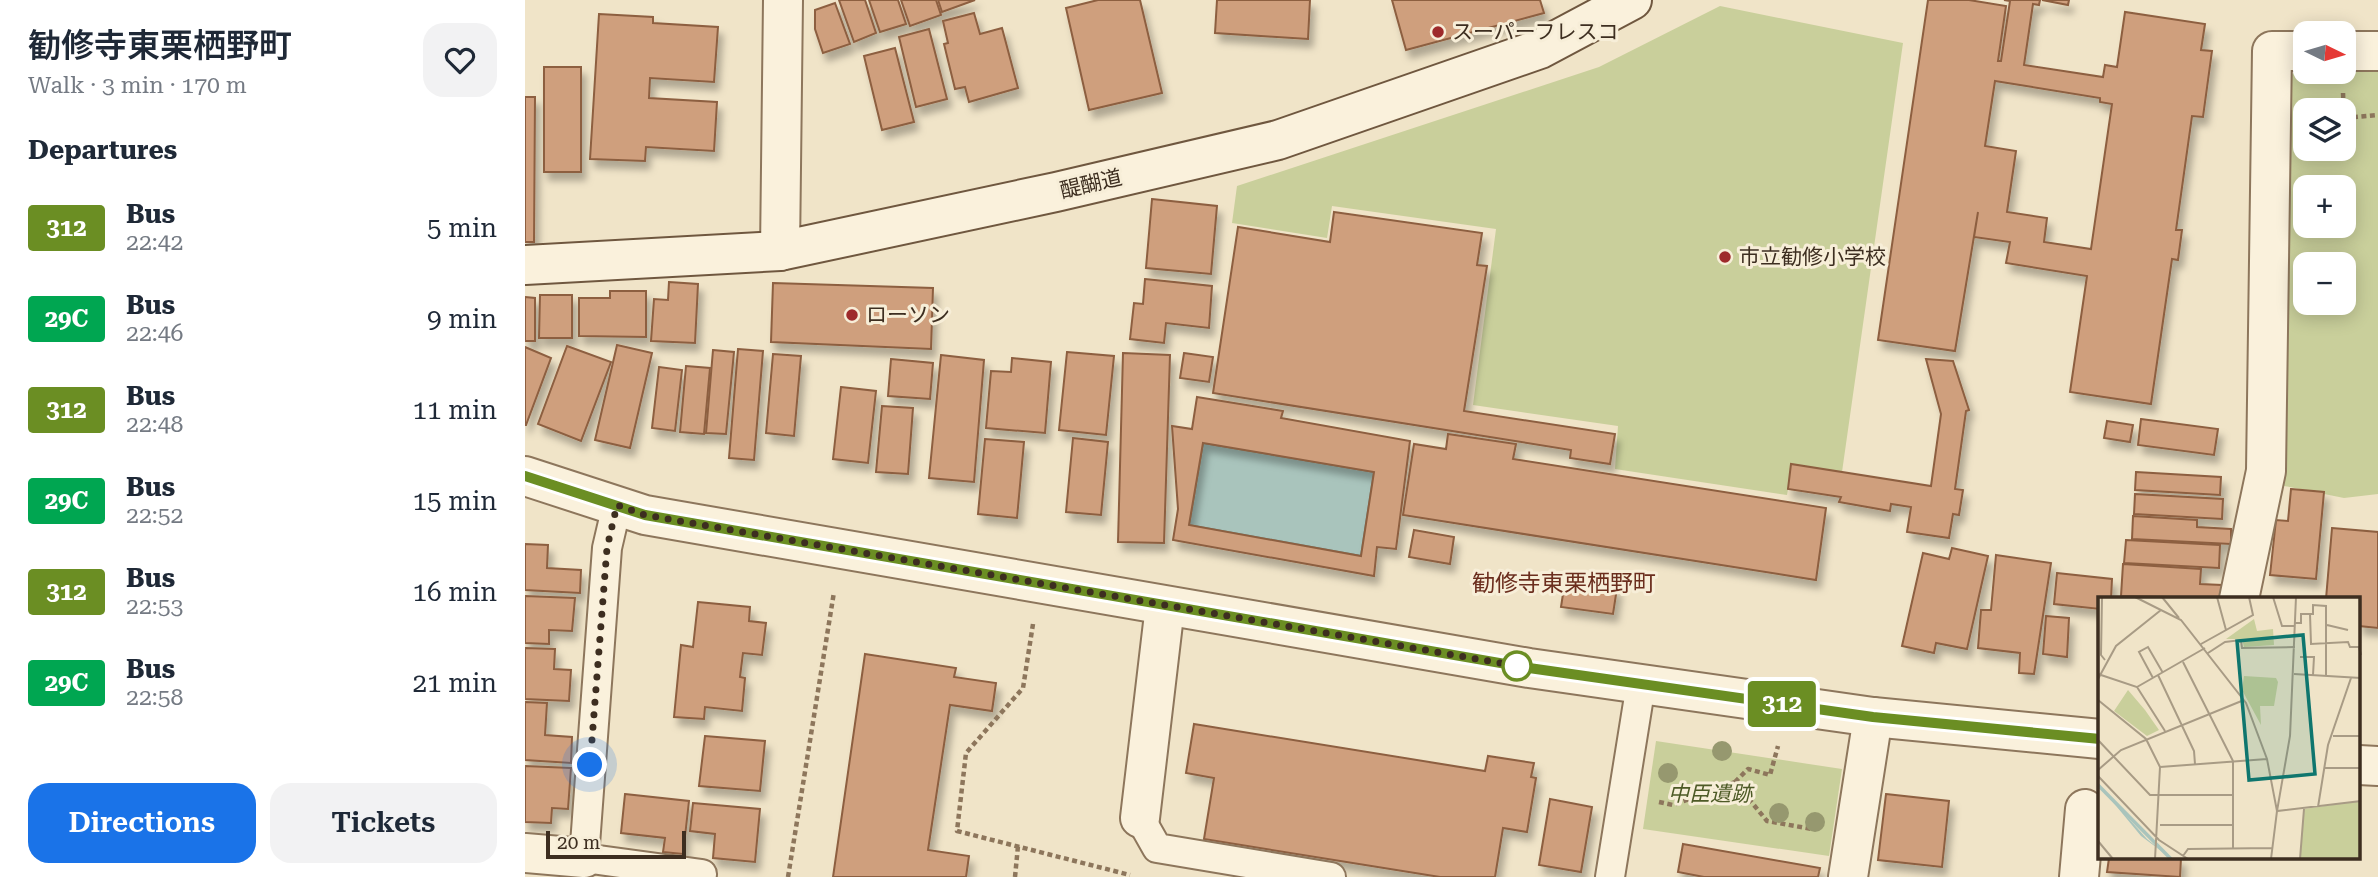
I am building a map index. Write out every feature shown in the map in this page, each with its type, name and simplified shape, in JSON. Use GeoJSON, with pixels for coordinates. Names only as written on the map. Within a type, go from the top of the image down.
{"type":"FeatureCollection","features":[{"type":"Feature","properties":{"kind":"street"},"geometry":{"type":"LineString","coordinates":[[780,251],[783,0]]}},
{"type":"Feature","properties":{"kind":"street","name":"醍醐道"},"geometry":{"type":"LineString","coordinates":[[525,265],[780,251],[1056,192],[1278,140],[1540,49],[1585,11],[1632,0]]}},
{"type":"Feature","properties":{"kind":"street"},"geometry":{"type":"LineString","coordinates":[[2239,597],[2266,471],[2272,51],[2293,51]]}},
{"type":"Feature","properties":{"kind":"street"},"geometry":{"type":"LineString","coordinates":[[2356,61],[2378,51]]}},
{"type":"Feature","properties":{"kind":"street"},"geometry":{"type":"LineString","coordinates":[[525,476],[645,515],[1165,606],[1641,684],[1873,717],[2098,739]]}},
{"type":"Feature","properties":{"kind":"street"},"geometry":{"type":"LineString","coordinates":[[1140,818],[1165,606]]}},
{"type":"Feature","properties":{"kind":"street"},"geometry":{"type":"LineString","coordinates":[[1848,877],[1873,717]]}},
{"type":"Feature","properties":{"kind":"street"},"geometry":{"type":"LineString","coordinates":[[2079,877],[2085,809]]}},
{"type":"Feature","properties":{"kind":"street"},"geometry":{"type":"LineString","coordinates":[[525,853],[584,858]]}},
{"type":"Feature","properties":{"kind":"lane"},"geometry":{"type":"LineString","coordinates":[[617,505],[607,548],[584,858],[702,874]]}},
{"type":"Feature","properties":{"kind":"lane"},"geometry":{"type":"LineString","coordinates":[[1610,877],[1641,684]]}},
{"type":"Feature","properties":{"kind":"lane"},"geometry":{"type":"LineString","coordinates":[[1140,818],[1157,848],[1331,877]]}},
{"type":"Feature","properties":{"kind":"path"},"geometry":{"type":"LineString","coordinates":[[2343,84],[2344,118],[2378,115]]}},
{"type":"Feature","properties":{"kind":"path"},"geometry":{"type":"LineString","coordinates":[[788,877],[834,592]]}},
{"type":"Feature","properties":{"kind":"path"},"geometry":{"type":"LineString","coordinates":[[1033,624],[1023,688],[966,753],[957,831],[1137,877]]}},
{"type":"Feature","properties":{"kind":"path"},"geometry":{"type":"LineString","coordinates":[[1623,794],[1673,805],[1735,782],[1748,769],[1770,775],[1779,745]]}},
{"type":"Feature","properties":{"kind":"path"},"geometry":{"type":"LineString","coordinates":[[1735,782],[1767,821],[1816,829]]}},
{"type":"Feature","properties":{"kind":"path"},"geometry":{"type":"LineString","coordinates":[[1015,877],[1018,846]]}},
{"type":"Feature","properties":{"kind":"green space"},"geometry":{"type":"Polygon","coordinates":[[[1720,6],[1903,43],[1842,472],[1792,464],[1787,495],[1615,469],[1618,426],[1473,405],[1496,229],[1332,206],[1327,238],[1232,223],[1237,186],[1599,67],[1720,6]]]}},
{"type":"Feature","properties":{"kind":"green space"},"geometry":{"type":"Polygon","coordinates":[[[2356,65],[2378,66],[2378,494],[2344,498],[2275,484],[2286,80],[2293,73],[2293,84],[2356,84],[2356,65]]]}},
{"type":"Feature","properties":{"kind":"green space","name":"中臣遺跡"},"geometry":{"type":"Polygon","coordinates":[[[1656,741],[1842,769],[1829,856],[1643,829],[1656,741]]]}},
{"type":"Feature","properties":{"kind":"water"},"geometry":{"type":"Polygon","coordinates":[[[1203,443],[1374,472],[1361,556],[1189,525],[1203,443]]]}},
{"type":"Feature","properties":{"kind":"building"},"geometry":{"type":"Polygon","coordinates":[[[839,0],[865,0],[876,33],[854,42],[839,0]]]}},
{"type":"Feature","properties":{"kind":"building"},"geometry":{"type":"Polygon","coordinates":[[[869,0],[898,0],[906,24],[880,32],[869,0]]]}},
{"type":"Feature","properties":{"kind":"building"},"geometry":{"type":"Polygon","coordinates":[[[901,0],[936,0],[941,15],[910,26],[901,0]]]}},
{"type":"Feature","properties":{"kind":"building"},"geometry":{"type":"Polygon","coordinates":[[[938,0],[975,0],[942,12],[938,0]]]}},
{"type":"Feature","properties":{"kind":"building"},"geometry":{"type":"Polygon","coordinates":[[[1098,0],[1140,0],[1162,93],[1089,110],[1066,8],[1098,0]]]}},
{"type":"Feature","properties":{"kind":"building"},"geometry":{"type":"Polygon","coordinates":[[[1217,0],[1310,0],[1308,39],[1215,33],[1217,0]]]}},
{"type":"Feature","properties":{"kind":"building","name":"スーパーフレスコ"},"geometry":{"type":"Polygon","coordinates":[[[1392,0],[1540,0],[1544,13],[1406,50],[1392,0]]]}},
{"type":"Feature","properties":{"kind":"building"},"geometry":{"type":"Polygon","coordinates":[[[1928,0],[1969,0],[2006,6],[1998,61],[2001,61],[2010,1],[2004,0],[2040,0],[2039,5],[2033,4],[2024,65],[2103,77],[2105,65],[2117,67],[2125,12],[2205,24],[2201,50],[2212,51],[2203,117],[2192,116],[2176,230],[2182,230],[2178,260],[2172,259],[2151,404],[2070,392],[2087,276],[2006,263],[2010,242],[1974,237],[1978,212],[1955,351],[1878,340],[1928,0]],[[1995,81],[1985,146],[2016,151],[2007,212],[2047,218],[2044,242],[2091,249],[2112,104],[2100,102],[2100,98],[1995,81]]]}},
{"type":"Feature","properties":{"kind":"building"},"geometry":{"type":"Polygon","coordinates":[[[2042,0],[2069,0],[2068,5],[2042,0]]]}},
{"type":"Feature","properties":{"kind":"building"},"geometry":{"type":"Polygon","coordinates":[[[835,3],[850,44],[823,53],[815,29],[815,10],[835,3]]]}},
{"type":"Feature","properties":{"kind":"building"},"geometry":{"type":"Polygon","coordinates":[[[974,13],[980,34],[1002,28],[1018,88],[969,102],[965,87],[955,89],[944,44],[948,43],[943,21],[974,13]]]}},
{"type":"Feature","properties":{"kind":"building"},"geometry":{"type":"Polygon","coordinates":[[[599,14],[653,17],[653,23],[718,27],[714,82],[650,78],[649,98],[717,102],[714,151],[646,147],[645,161],[590,159],[599,14]]]}},
{"type":"Feature","properties":{"kind":"building"},"geometry":{"type":"Polygon","coordinates":[[[929,29],[947,99],[916,107],[899,37],[929,29]]]}},
{"type":"Feature","properties":{"kind":"building"},"geometry":{"type":"Polygon","coordinates":[[[895,48],[914,122],[882,130],[864,56],[895,48]]]}},
{"type":"Feature","properties":{"kind":"building"},"geometry":{"type":"Polygon","coordinates":[[[544,67],[581,67],[581,172],[544,172],[544,67]]]}},
{"type":"Feature","properties":{"kind":"building"},"geometry":{"type":"Polygon","coordinates":[[[525,97],[535,97],[534,242],[525,242],[525,97]]]}},
{"type":"Feature","properties":{"kind":"building"},"geometry":{"type":"Polygon","coordinates":[[[1152,199],[1217,206],[1211,274],[1146,268],[1152,199]]]}},
{"type":"Feature","properties":{"kind":"building"},"geometry":{"type":"Polygon","coordinates":[[[1334,212],[1482,233],[1477,265],[1487,266],[1464,411],[1615,434],[1610,464],[1570,458],[1571,450],[1213,393],[1238,227],[1330,242],[1334,212]]]}},
{"type":"Feature","properties":{"kind":"building"},"geometry":{"type":"Polygon","coordinates":[[[1145,279],[1212,286],[1209,328],[1166,323],[1164,343],[1130,339],[1134,303],[1143,304],[1145,279]]]}},
{"type":"Feature","properties":{"kind":"building"},"geometry":{"type":"Polygon","coordinates":[[[669,282],[698,284],[695,343],[651,341],[654,299],[668,300],[669,282]]]}},
{"type":"Feature","properties":{"kind":"building","name":"ローソン"},"geometry":{"type":"Polygon","coordinates":[[[773,283],[933,288],[931,349],[771,342],[773,283]]]}},
{"type":"Feature","properties":{"kind":"building"},"geometry":{"type":"Polygon","coordinates":[[[610,291],[646,291],[646,337],[579,336],[579,298],[610,298],[610,291]]]}},
{"type":"Feature","properties":{"kind":"building"},"geometry":{"type":"Polygon","coordinates":[[[540,295],[572,295],[572,338],[539,338],[540,295]]]}},
{"type":"Feature","properties":{"kind":"building"},"geometry":{"type":"Polygon","coordinates":[[[525,297],[535,298],[535,341],[525,341],[525,297]]]}},
{"type":"Feature","properties":{"kind":"building"},"geometry":{"type":"Polygon","coordinates":[[[617,345],[652,353],[630,448],[595,440],[617,345]]]}},
{"type":"Feature","properties":{"kind":"building"},"geometry":{"type":"Polygon","coordinates":[[[567,346],[611,362],[581,441],[538,424],[567,346]]]}},
{"type":"Feature","properties":{"kind":"building"},"geometry":{"type":"Polygon","coordinates":[[[525,347],[551,358],[526,425],[525,425],[525,347]]]}},
{"type":"Feature","properties":{"kind":"building"},"geometry":{"type":"Polygon","coordinates":[[[738,349],[763,351],[754,460],[729,458],[738,349]]]}},
{"type":"Feature","properties":{"kind":"building"},"geometry":{"type":"Polygon","coordinates":[[[713,350],[734,352],[726,434],[706,433],[713,350]]]}},
{"type":"Feature","properties":{"kind":"building"},"geometry":{"type":"Polygon","coordinates":[[[1067,352],[1114,356],[1106,435],[1059,430],[1067,352]]]}},
{"type":"Feature","properties":{"kind":"building"},"geometry":{"type":"Polygon","coordinates":[[[1123,353],[1170,355],[1164,543],[1118,542],[1123,353]]]}},
{"type":"Feature","properties":{"kind":"building"},"geometry":{"type":"Polygon","coordinates":[[[1184,353],[1213,357],[1209,382],[1180,378],[1184,353]]]}},
{"type":"Feature","properties":{"kind":"building"},"geometry":{"type":"Polygon","coordinates":[[[773,354],[801,356],[794,436],[766,433],[773,354]]]}},
{"type":"Feature","properties":{"kind":"building"},"geometry":{"type":"Polygon","coordinates":[[[941,355],[984,360],[974,482],[929,478],[941,355]]]}},
{"type":"Feature","properties":{"kind":"building"},"geometry":{"type":"Polygon","coordinates":[[[1012,358],[1051,362],[1045,433],[986,428],[991,371],[1011,372],[1012,358]]]}},
{"type":"Feature","properties":{"kind":"building"},"geometry":{"type":"Polygon","coordinates":[[[891,359],[933,363],[930,399],[888,396],[891,359]]]}},
{"type":"Feature","properties":{"kind":"building"},"geometry":{"type":"Polygon","coordinates":[[[1926,359],[1953,361],[1969,410],[1966,411],[1955,489],[1963,490],[1959,515],[1953,514],[1949,538],[1907,532],[1911,507],[1891,504],[1890,511],[1839,502],[1841,497],[1788,489],[1791,464],[1931,486],[1941,414],[1926,359]]]}},
{"type":"Feature","properties":{"kind":"building"},"geometry":{"type":"Polygon","coordinates":[[[686,366],[710,368],[704,434],[680,432],[686,366]]]}},
{"type":"Feature","properties":{"kind":"building"},"geometry":{"type":"Polygon","coordinates":[[[659,367],[682,370],[675,431],[652,428],[659,367]]]}},
{"type":"Feature","properties":{"kind":"building"},"geometry":{"type":"Polygon","coordinates":[[[841,387],[876,391],[868,463],[833,459],[841,387]]]}},
{"type":"Feature","properties":{"kind":"building"},"geometry":{"type":"Polygon","coordinates":[[[1197,397],[1283,411],[1281,418],[1410,441],[1396,549],[1377,547],[1374,576],[1173,540],[1178,509],[1172,426],[1192,429],[1197,397]],[[1203,443],[1189,525],[1361,556],[1374,472],[1203,443]]]}},
{"type":"Feature","properties":{"kind":"building"},"geometry":{"type":"Polygon","coordinates":[[[882,406],[913,408],[908,474],[876,472],[882,406]]]}},
{"type":"Feature","properties":{"kind":"building"},"geometry":{"type":"Polygon","coordinates":[[[2141,419],[2218,429],[2214,455],[2138,445],[2141,419]]]}},
{"type":"Feature","properties":{"kind":"building"},"geometry":{"type":"Polygon","coordinates":[[[2107,421],[2133,425],[2130,442],[2104,438],[2107,421]]]}},
{"type":"Feature","properties":{"kind":"building"},"geometry":{"type":"Polygon","coordinates":[[[1448,434],[1516,444],[1513,459],[1826,508],[1816,580],[1403,515],[1414,444],[1446,449],[1448,434]]]}},
{"type":"Feature","properties":{"kind":"building"},"geometry":{"type":"Polygon","coordinates":[[[1073,438],[1108,442],[1101,515],[1066,512],[1073,438]]]}},
{"type":"Feature","properties":{"kind":"building"},"geometry":{"type":"Polygon","coordinates":[[[985,439],[1024,442],[1017,518],[978,514],[985,439]]]}},
{"type":"Feature","properties":{"kind":"building"},"geometry":{"type":"Polygon","coordinates":[[[2136,472],[2221,477],[2220,495],[2135,490],[2136,472]]]}},
{"type":"Feature","properties":{"kind":"building"},"geometry":{"type":"Polygon","coordinates":[[[2291,489],[2324,492],[2316,579],[2270,575],[2276,520],[2288,521],[2291,489]]]}},
{"type":"Feature","properties":{"kind":"building"},"geometry":{"type":"Polygon","coordinates":[[[2135,494],[2223,499],[2222,519],[2134,514],[2135,494]]]}},
{"type":"Feature","properties":{"kind":"building"},"geometry":{"type":"Polygon","coordinates":[[[2133,516],[2197,520],[2197,527],[2231,529],[2231,544],[2132,539],[2133,516]]]}},
{"type":"Feature","properties":{"kind":"building"},"geometry":{"type":"Polygon","coordinates":[[[2332,528],[2378,532],[2378,628],[2361,626],[2361,597],[2326,597],[2332,528]]]}},
{"type":"Feature","properties":{"kind":"building"},"geometry":{"type":"Polygon","coordinates":[[[1414,530],[1454,537],[1450,564],[1409,557],[1414,530]]]}},
{"type":"Feature","properties":{"kind":"building"},"geometry":{"type":"Polygon","coordinates":[[[2126,540],[2220,545],[2219,568],[2124,563],[2126,540]]]}},
{"type":"Feature","properties":{"kind":"building"},"geometry":{"type":"Polygon","coordinates":[[[525,544],[548,545],[547,568],[581,570],[580,593],[525,590],[525,544]]]}},
{"type":"Feature","properties":{"kind":"building"},"geometry":{"type":"Polygon","coordinates":[[[1952,548],[1988,556],[1967,649],[1936,643],[1934,653],[1902,646],[1923,553],[1949,559],[1952,548]]]}},
{"type":"Feature","properties":{"kind":"building"},"geometry":{"type":"Polygon","coordinates":[[[1996,555],[2051,563],[2034,674],[2019,673],[2020,653],[1978,648],[1981,610],[1991,610],[1996,555]]]}},
{"type":"Feature","properties":{"kind":"building"},"geometry":{"type":"Polygon","coordinates":[[[2123,564],[2201,569],[2200,584],[2222,585],[2221,597],[2121,596],[2123,564]]]}},
{"type":"Feature","properties":{"kind":"building"},"geometry":{"type":"Polygon","coordinates":[[[2057,573],[2112,579],[2111,597],[2098,597],[2098,609],[2054,604],[2057,573]]]}},
{"type":"Feature","properties":{"kind":"building"},"geometry":{"type":"Polygon","coordinates":[[[1565,581],[1617,588],[1613,614],[1561,607],[1565,581]]]}},
{"type":"Feature","properties":{"kind":"building"},"geometry":{"type":"Polygon","coordinates":[[[525,596],[575,598],[572,631],[549,630],[549,644],[525,643],[525,596]]]}},
{"type":"Feature","properties":{"kind":"building"},"geometry":{"type":"Polygon","coordinates":[[[698,602],[750,607],[749,621],[766,623],[762,655],[743,653],[740,677],[745,678],[742,711],[705,707],[704,719],[674,717],[681,645],[693,647],[698,602]]]}},
{"type":"Feature","properties":{"kind":"building"},"geometry":{"type":"Polygon","coordinates":[[[2046,616],[2069,618],[2067,657],[2043,654],[2046,616]]]}},
{"type":"Feature","properties":{"kind":"building"},"geometry":{"type":"Polygon","coordinates":[[[525,648],[555,649],[554,669],[571,670],[569,701],[525,699],[525,648]]]}},
{"type":"Feature","properties":{"kind":"building"},"geometry":{"type":"Polygon","coordinates":[[[865,654],[956,668],[954,677],[996,683],[992,711],[950,705],[928,850],[969,856],[966,877],[833,877],[865,654]]]}},
{"type":"Feature","properties":{"kind":"building"},"geometry":{"type":"Polygon","coordinates":[[[525,702],[547,703],[545,735],[572,737],[571,763],[525,760],[525,702]]]}},
{"type":"Feature","properties":{"kind":"building"},"geometry":{"type":"Polygon","coordinates":[[[1194,724],[1485,771],[1488,756],[1534,763],[1531,777],[1536,778],[1527,832],[1503,828],[1495,877],[1440,877],[1204,839],[1214,778],[1186,773],[1194,724]]]}},
{"type":"Feature","properties":{"kind":"building"},"geometry":{"type":"Polygon","coordinates":[[[705,736],[765,741],[760,791],[699,786],[705,736]]]}},
{"type":"Feature","properties":{"kind":"building"},"geometry":{"type":"Polygon","coordinates":[[[525,766],[571,768],[568,809],[552,808],[551,823],[525,822],[525,766]]]}},
{"type":"Feature","properties":{"kind":"building"},"geometry":{"type":"Polygon","coordinates":[[[625,794],[689,801],[683,854],[663,852],[665,838],[621,833],[625,794]]]}},
{"type":"Feature","properties":{"kind":"building"},"geometry":{"type":"Polygon","coordinates":[[[1886,794],[1949,801],[1942,867],[1878,860],[1886,794]]]}},
{"type":"Feature","properties":{"kind":"building"},"geometry":{"type":"Polygon","coordinates":[[[1550,799],[1592,807],[1581,872],[1539,865],[1550,799]]]}},
{"type":"Feature","properties":{"kind":"building"},"geometry":{"type":"Polygon","coordinates":[[[693,803],[760,809],[755,862],[713,858],[715,834],[690,831],[693,803]]]}},
{"type":"Feature","properties":{"kind":"building"},"geometry":{"type":"Polygon","coordinates":[[[1683,844],[1820,868],[1818,877],[1704,877],[1678,872],[1683,844]]]}},
{"type":"Feature","properties":{"kind":"building"},"geometry":{"type":"Polygon","coordinates":[[[2109,860],[2181,860],[2180,877],[2107,872],[2109,860]]]}},
{"type":"Feature","properties":{"kind":"bus line","name":"312"},"geometry":{"type":"LineString","coordinates":[[525,476],[645,515],[1529,668],[1873,717],[2098,739]]}},
{"type":"Feature","properties":{"kind":"place","name":"スーパーフレスコ"},"geometry":{"type":"Point","coordinates":[1438,32]}},
{"type":"Feature","properties":{"kind":"place","name":"市立勧修小学校"},"geometry":{"type":"Point","coordinates":[1725,257]}},
{"type":"Feature","properties":{"kind":"place","name":"ローソン"},"geometry":{"type":"Point","coordinates":[852,315]}},
{"type":"Feature","properties":{"kind":"district","name":"勧修寺東栗栖野町"},"geometry":{"type":"Point","coordinates":[1564,583]}},
{"type":"Feature","properties":{"kind":"route"},"geometry":{"type":"LineString","coordinates":[[590,765],[607,548],[617,505],[645,515],[1082,593],[1529,668],[1517,666]]}}]}
